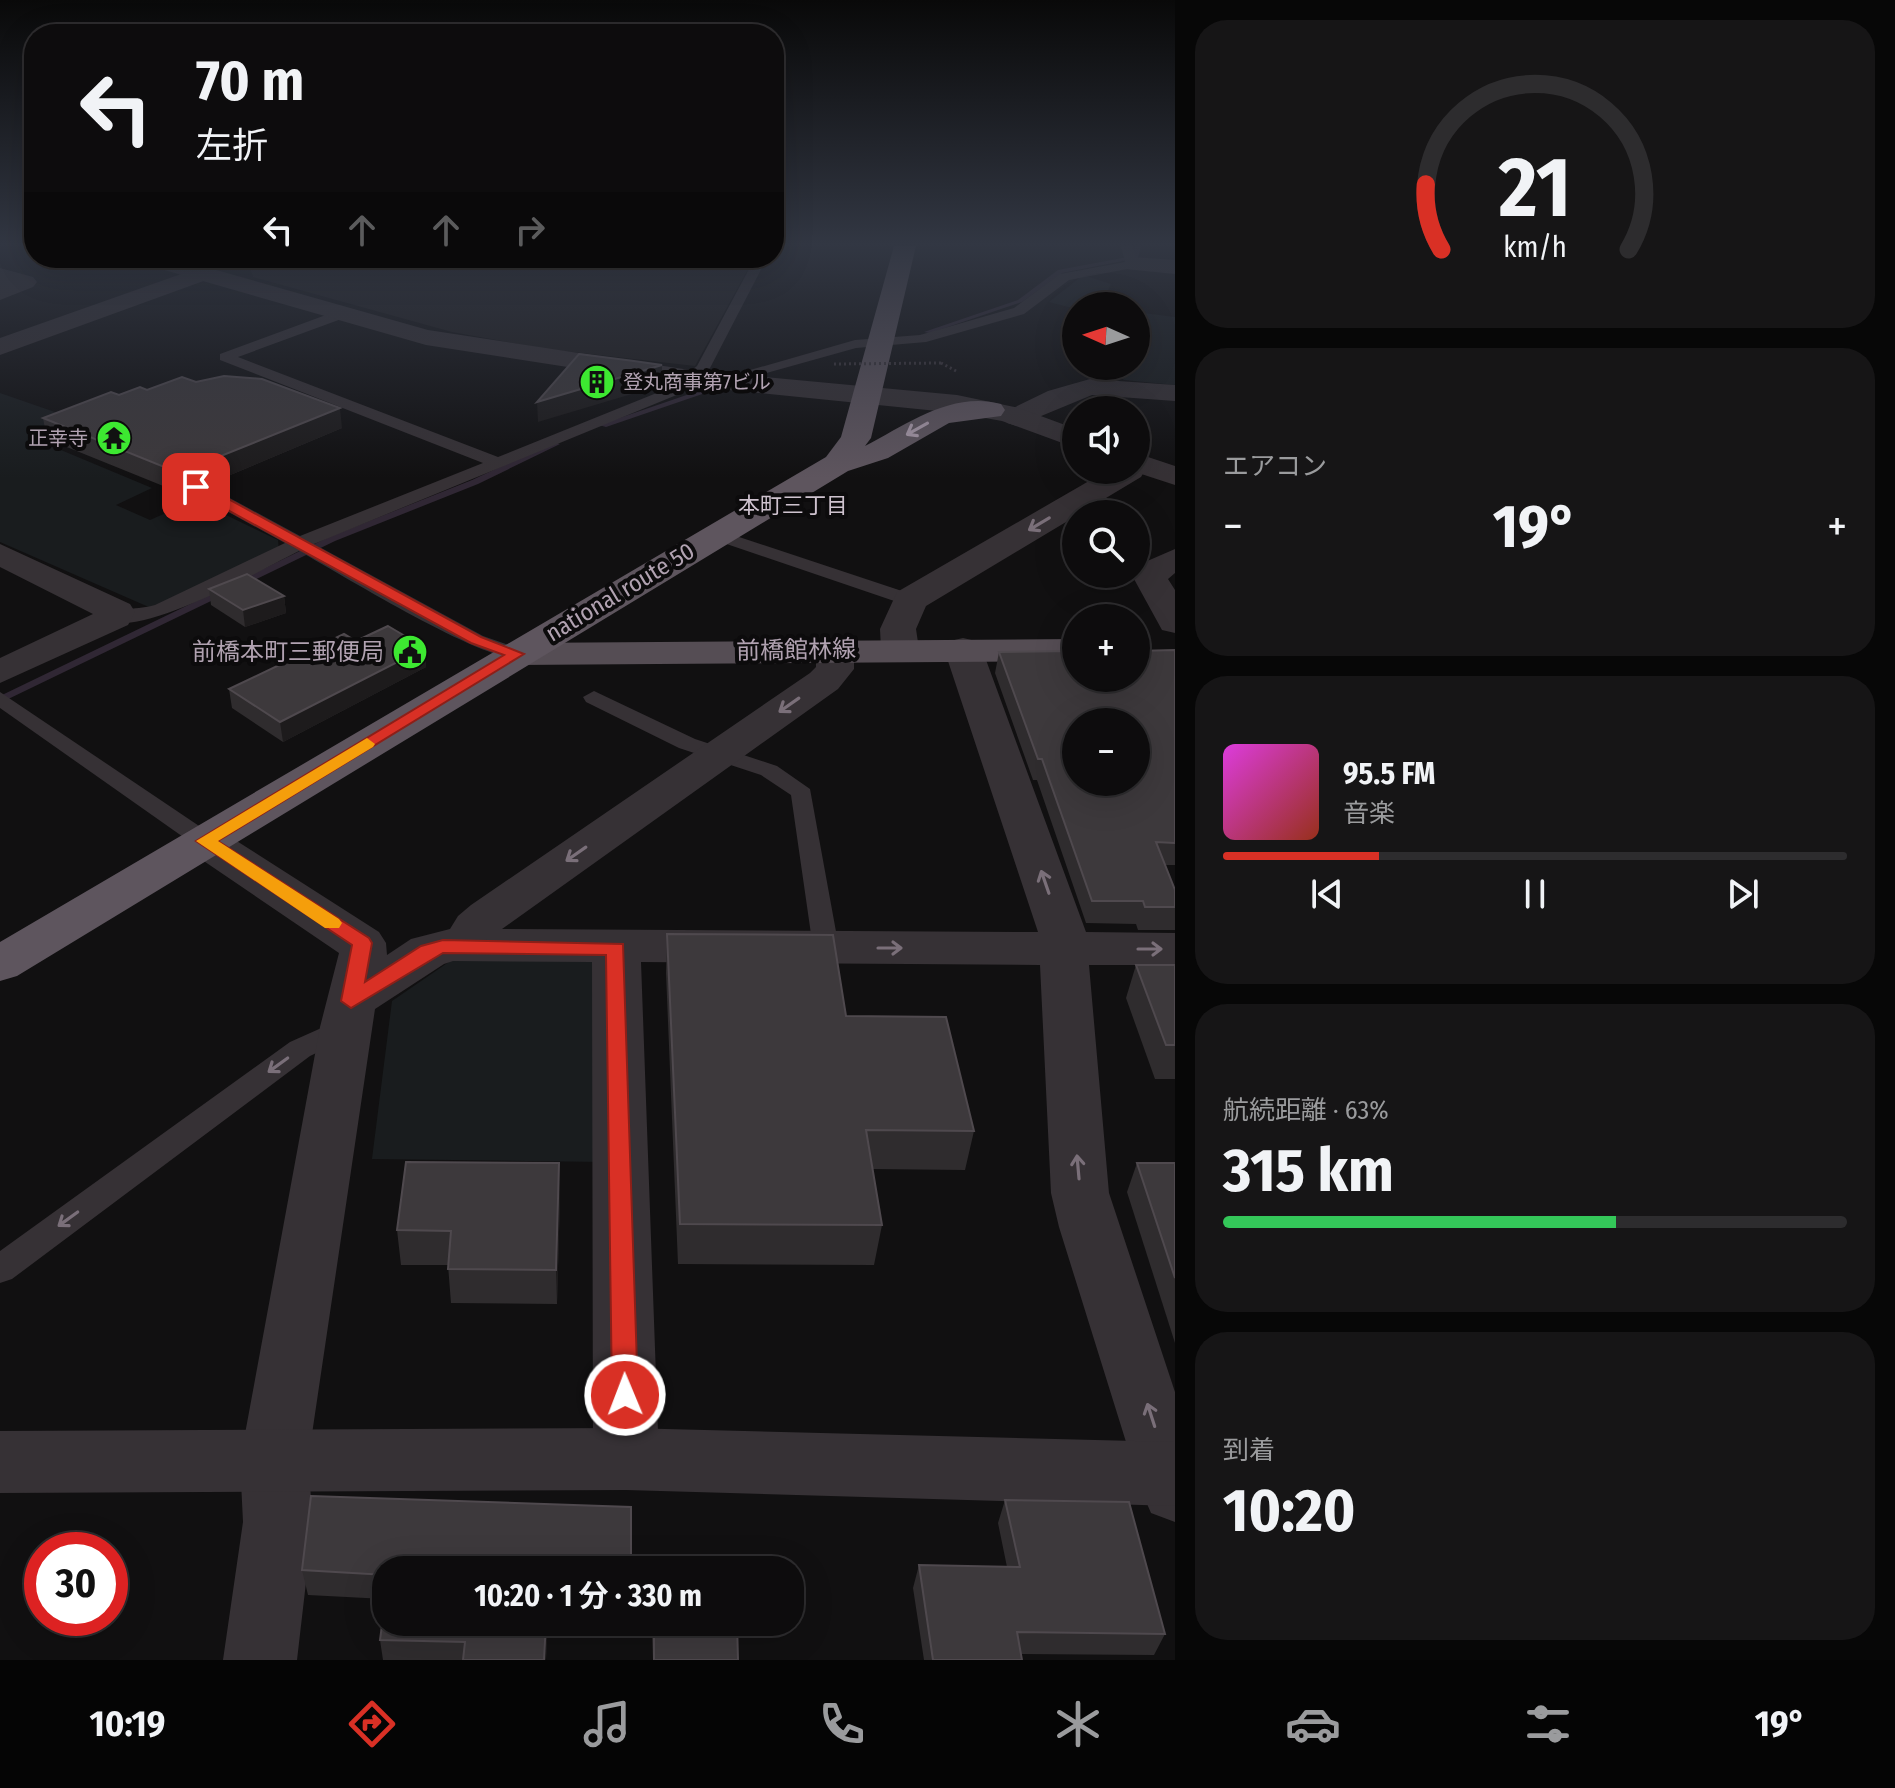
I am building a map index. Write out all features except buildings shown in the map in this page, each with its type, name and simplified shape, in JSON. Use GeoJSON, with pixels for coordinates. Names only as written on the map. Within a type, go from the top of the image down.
{"type":"FeatureCollection","features":[{"type":"Feature","properties":{"kind":"highway","name":"national route 50"},"geometry":{"type":"LineString","coordinates":[[0,964],[715,534],[837,464],[856,438],[883,323]]}},
{"type":"Feature","properties":{"kind":"highway"},"geometry":{"type":"LineString","coordinates":[[837,464],[877,452],[942,415],[1004,413]]}},
{"type":"Feature","properties":{"kind":"main road","name":"前橋館林線"},"geometry":{"type":"LineString","coordinates":[[516,654],[1062,650]]}},
{"type":"Feature","properties":{"kind":"street"},"geometry":{"type":"LineString","coordinates":[[0,347],[65,323]]}},
{"type":"Feature","properties":{"kind":"street"},"geometry":{"type":"LineString","coordinates":[[372,323],[426,337],[690,378],[822,392],[866,393],[1004,413],[1062,434]]}},
{"type":"Feature","properties":{"kind":"street"},"geometry":{"type":"LineString","coordinates":[[1004,413],[1090,387],[1175,393]]}},
{"type":"Feature","properties":{"kind":"street"},"geometry":{"type":"LineString","coordinates":[[1150,469],[1175,476]]}},
{"type":"Feature","properties":{"kind":"street"},"geometry":{"type":"LineString","coordinates":[[900,649],[898,629],[910,600],[1104,484]]}},
{"type":"Feature","properties":{"kind":"street"},"geometry":{"type":"LineString","coordinates":[[0,554],[117,612],[115,617],[0,672]]}},
{"type":"Feature","properties":{"kind":"street"},"geometry":{"type":"LineString","coordinates":[[1171,641],[1151,579],[1157,569],[1175,559]]}},
{"type":"Feature","properties":{"kind":"street"},"geometry":{"type":"LineString","coordinates":[[0,1462],[626,1459],[1173,1479],[1088,1227],[1080,1193],[1060,948],[1062,931],[963,649]]}},
{"type":"Feature","properties":{"kind":"street"},"geometry":{"type":"LineString","coordinates":[[469,946],[475,927],[488,916],[824,681],[835,669],[835,650]]}},
{"type":"Feature","properties":{"kind":"street"},"geometry":{"type":"LineString","coordinates":[[205,841],[362,943],[274,1461],[278,1522],[260,1660]]}},
{"type":"Feature","properties":{"kind":"street"},"geometry":{"type":"LineString","coordinates":[[348,1014],[428,951],[453,945],[1175,949]]}},
{"type":"Feature","properties":{"kind":"street"},"geometry":{"type":"LineString","coordinates":[[616,948],[626,1459]]}},
{"type":"Feature","properties":{"kind":"lane"},"geometry":{"type":"LineString","coordinates":[[316,323],[225,357],[496,462]]}},
{"type":"Feature","properties":{"kind":"lane"},"geometry":{"type":"LineString","coordinates":[[115,617],[140,617],[162,609],[300,543],[674,391],[703,368],[726,323]]}},
{"type":"Feature","properties":{"kind":"lane"},"geometry":{"type":"LineString","coordinates":[[720,381],[816,353],[878,341],[921,339],[975,323]]}},
{"type":"Feature","properties":{"kind":"lane"},"geometry":{"type":"LineString","coordinates":[[196,487],[476,640],[516,654]]}},
{"type":"Feature","properties":{"kind":"lane"},"geometry":{"type":"LineString","coordinates":[[715,534],[910,600]]}},
{"type":"Feature","properties":{"kind":"lane"},"geometry":{"type":"LineString","coordinates":[[594,697],[719,755],[789,781],[802,794],[826,948]]}},
{"type":"Feature","properties":{"kind":"lane"},"geometry":{"type":"LineString","coordinates":[[0,698],[205,841]]}},
{"type":"Feature","properties":{"kind":"lane"},"geometry":{"type":"LineString","coordinates":[[0,1269],[348,1014]]}},
{"type":"Feature","properties":{"kind":"path"},"geometry":{"type":"LineString","coordinates":[[834,364],[941,363]]}},
{"type":"Feature","properties":{"kind":"shaded area"},"geometry":{"type":"Polygon","coordinates":[[[421,323],[718,323],[695,366],[546,349],[421,323]]]}},
{"type":"Feature","properties":{"kind":"shaded area"},"geometry":{"type":"Polygon","coordinates":[[[1150,323],[1175,323],[1175,385],[1124,380],[1150,380],[1150,323]]]}},
{"type":"Feature","properties":{"kind":"shaded area"},"geometry":{"type":"Polygon","coordinates":[[[0,393],[81,421],[37,440],[152,488],[116,505],[150,520],[195,500],[278,540],[279,550],[151,608],[0,542],[0,393]]]}},
{"type":"Feature","properties":{"kind":"shaded area"},"geometry":{"type":"Polygon","coordinates":[[[459,955],[585,956],[603,967],[604,1162],[372,1159],[392,1001],[459,955]]]}},
{"type":"Feature","properties":{"kind":"waterway"},"geometry":{"type":"LineString","coordinates":[[928,332],[953,323]]}},
{"type":"Feature","properties":{"kind":"waterway"},"geometry":{"type":"LineString","coordinates":[[603,425],[710,390]]}},
{"type":"Feature","properties":{"kind":"waterway"},"geometry":{"type":"LineString","coordinates":[[0,700],[332,539],[475,482],[556,444]]}},
{"type":"Feature","properties":{"kind":"slow traffic"},"geometry":{"type":"LineString","coordinates":[[332,923],[205,841],[367,744]]}},
{"type":"Feature","properties":{"kind":"place","name":"登丸商事第7ビル"},"geometry":{"type":"Point","coordinates":[597,382]}},
{"type":"Feature","properties":{"kind":"place","name":"正幸寺"},"geometry":{"type":"Point","coordinates":[114,438]}},
{"type":"Feature","properties":{"kind":"place","name":"前橋本町三郵便局"},"geometry":{"type":"Point","coordinates":[410,652]}},
{"type":"Feature","properties":{"kind":"district","name":"本町三丁目"},"geometry":{"type":"Point","coordinates":[793,505]}},
{"type":"Feature","properties":{"kind":"route"},"geometry":{"type":"LineString","coordinates":[[196,487],[476,640],[516,654],[205,841],[362,943],[363,953],[351,1001],[428,951],[443,946],[616,948],[625,1395]]}}]}
